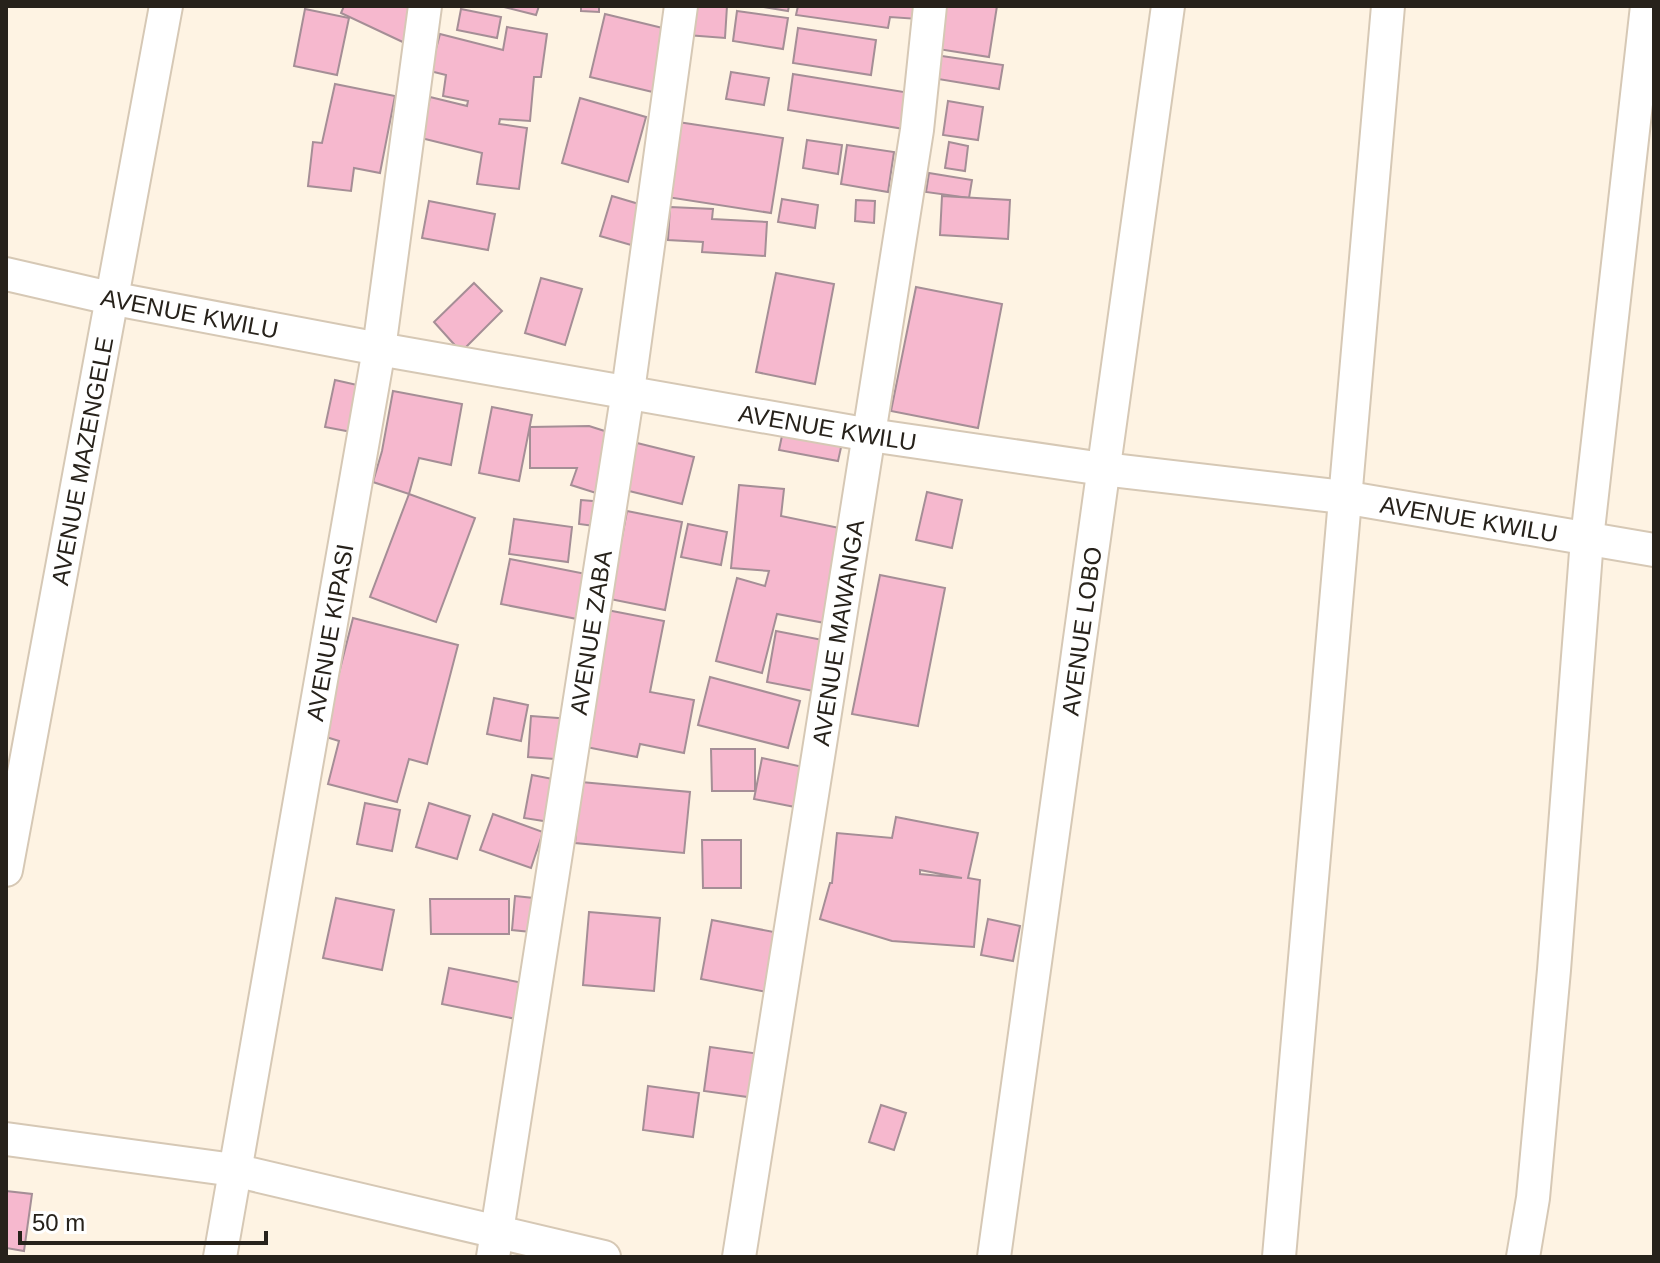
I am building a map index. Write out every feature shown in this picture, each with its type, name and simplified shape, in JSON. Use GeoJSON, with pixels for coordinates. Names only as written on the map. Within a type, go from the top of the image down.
{"type":"FeatureCollection","features":[{"type":"Feature","properties":{"kind":"street","name":"AVENUE MAZENGELE"},"geometry":{"type":"LineString","coordinates":[[6,870],[166,6]]}},
{"type":"Feature","properties":{"kind":"street","name":"AVENUE KIPASI"},"geometry":{"type":"LineString","coordinates":[[220,1257],[379,349],[425,6]]}},
{"type":"Feature","properties":{"kind":"street","name":"AVENUE ZABA"},"geometry":{"type":"LineString","coordinates":[[495,1244],[628,391],[681,6]]}},
{"type":"Feature","properties":{"kind":"street","name":"AVENUE MAWANGA"},"geometry":{"type":"LineString","coordinates":[[739,1257],[917,130],[930,6]]}},
{"type":"Feature","properties":{"kind":"street","name":"AVENUE LOBO"},"geometry":{"type":"LineString","coordinates":[[994,1257],[1168,6]]}},
{"type":"Feature","properties":{"kind":"street"},"geometry":{"type":"LineString","coordinates":[[1279,1257],[1388,6]]}},
{"type":"Feature","properties":{"kind":"street"},"geometry":{"type":"LineString","coordinates":[[1523,1257],[1533,1198],[1550,1016],[1587,539],[1647,6]]}},
{"type":"Feature","properties":{"kind":"street","name":"AVENUE KWILU"},"geometry":{"type":"LineString","coordinates":[[6,274],[110,298],[379,349],[870,435],[1103,469],[1343,497],[1654,550]]}},
{"type":"Feature","properties":{"kind":"street"},"geometry":{"type":"LineString","coordinates":[[6,1139],[234,1170],[495,1244],[604,1257]]}},
{"type":"Feature","properties":{"kind":"building"},"geometry":{"type":"Polygon","coordinates":[[[344,6],[418,6],[407,44],[341,13],[344,6]]]}},
{"type":"Feature","properties":{"kind":"building"},"geometry":{"type":"Polygon","coordinates":[[[500,6],[539,6],[536,15],[500,6]]]}},
{"type":"Feature","properties":{"kind":"building"},"geometry":{"type":"Polygon","coordinates":[[[581,6],[599,6],[599,12],[581,11],[581,6]]]}},
{"type":"Feature","properties":{"kind":"building"},"geometry":{"type":"Polygon","coordinates":[[[689,6],[727,6],[725,38],[687,35],[689,6]]]}},
{"type":"Feature","properties":{"kind":"building"},"geometry":{"type":"Polygon","coordinates":[[[757,6],[789,6],[788,11],[757,6]]]}},
{"type":"Feature","properties":{"kind":"building"},"geometry":{"type":"Polygon","coordinates":[[[798,6],[918,6],[918,19],[890,17],[888,28],[796,15],[798,6]]]}},
{"type":"Feature","properties":{"kind":"building"},"geometry":{"type":"Polygon","coordinates":[[[944,6],[997,6],[989,57],[938,49],[944,6]]]}},
{"type":"Feature","properties":{"kind":"building"},"geometry":{"type":"Polygon","coordinates":[[[305,9],[349,18],[337,75],[294,66],[305,9]]]}},
{"type":"Feature","properties":{"kind":"building"},"geometry":{"type":"Polygon","coordinates":[[[461,9],[501,17],[497,38],[457,30],[461,9]]]}},
{"type":"Feature","properties":{"kind":"building"},"geometry":{"type":"Polygon","coordinates":[[[737,11],[788,18],[783,49],[733,41],[737,11]]]}},
{"type":"Feature","properties":{"kind":"building"},"geometry":{"type":"Polygon","coordinates":[[[605,14],[675,31],[661,94],[590,77],[605,14]]]}},
{"type":"Feature","properties":{"kind":"building"},"geometry":{"type":"Polygon","coordinates":[[[507,27],[547,34],[541,77],[534,77],[530,121],[500,119],[499,124],[527,128],[519,189],[477,184],[482,153],[421,138],[430,97],[467,106],[468,101],[443,96],[446,75],[430,71],[440,34],[503,50],[507,27]]]}},
{"type":"Feature","properties":{"kind":"building"},"geometry":{"type":"Polygon","coordinates":[[[798,28],[876,40],[871,75],[793,63],[798,28]]]}},
{"type":"Feature","properties":{"kind":"building"},"geometry":{"type":"Polygon","coordinates":[[[935,55],[1003,65],[999,89],[932,78],[935,55]]]}},
{"type":"Feature","properties":{"kind":"building"},"geometry":{"type":"Polygon","coordinates":[[[731,72],[769,78],[764,105],[726,99],[731,72]]]}},
{"type":"Feature","properties":{"kind":"building"},"geometry":{"type":"Polygon","coordinates":[[[793,74],[910,93],[904,129],[788,110],[793,74]]]}},
{"type":"Feature","properties":{"kind":"building"},"geometry":{"type":"Polygon","coordinates":[[[335,84],[395,96],[380,173],[354,168],[351,191],[308,186],[313,142],[322,143],[335,84]]]}},
{"type":"Feature","properties":{"kind":"building"},"geometry":{"type":"Polygon","coordinates":[[[580,98],[646,117],[628,182],[562,163],[580,98]]]}},
{"type":"Feature","properties":{"kind":"building"},"geometry":{"type":"Polygon","coordinates":[[[948,101],[983,107],[978,140],[943,135],[948,101]]]}},
{"type":"Feature","properties":{"kind":"building"},"geometry":{"type":"Polygon","coordinates":[[[678,122],[783,138],[771,213],[667,197],[678,122]]]}},
{"type":"Feature","properties":{"kind":"building"},"geometry":{"type":"Polygon","coordinates":[[[807,140],[842,145],[838,174],[803,168],[807,140]]]}},
{"type":"Feature","properties":{"kind":"building"},"geometry":{"type":"Polygon","coordinates":[[[949,142],[968,146],[965,171],[945,168],[949,142]]]}},
{"type":"Feature","properties":{"kind":"building"},"geometry":{"type":"Polygon","coordinates":[[[847,145],[894,152],[888,192],[841,184],[847,145]]]}},
{"type":"Feature","properties":{"kind":"building"},"geometry":{"type":"Polygon","coordinates":[[[929,173],[972,180],[969,198],[926,192],[929,173]]]}},
{"type":"Feature","properties":{"kind":"building"},"geometry":{"type":"Polygon","coordinates":[[[612,196],[649,207],[638,247],[600,236],[612,196]]]}},
{"type":"Feature","properties":{"kind":"building"},"geometry":{"type":"Polygon","coordinates":[[[942,196],[1010,200],[1008,239],[940,235],[942,196]]]}},
{"type":"Feature","properties":{"kind":"building"},"geometry":{"type":"Polygon","coordinates":[[[782,199],[818,205],[815,228],[778,222],[782,199]]]}},
{"type":"Feature","properties":{"kind":"building"},"geometry":{"type":"Polygon","coordinates":[[[856,200],[875,201],[874,223],[855,221],[856,200]]]}},
{"type":"Feature","properties":{"kind":"building"},"geometry":{"type":"Polygon","coordinates":[[[429,201],[495,214],[488,250],[422,238],[429,201]]]}},
{"type":"Feature","properties":{"kind":"building"},"geometry":{"type":"Polygon","coordinates":[[[670,207],[713,209],[712,219],[767,222],[765,256],[702,252],[703,242],[668,240],[670,207]]]}},
{"type":"Feature","properties":{"kind":"building"},"geometry":{"type":"Polygon","coordinates":[[[776,273],[834,284],[815,384],[756,372],[776,273]]]}},
{"type":"Feature","properties":{"kind":"building"},"geometry":{"type":"Polygon","coordinates":[[[541,278],[582,289],[565,345],[525,333],[541,278]]]}},
{"type":"Feature","properties":{"kind":"building"},"geometry":{"type":"Polygon","coordinates":[[[474,283],[502,311],[461,352],[434,322],[474,283]]]}},
{"type":"Feature","properties":{"kind":"building"},"geometry":{"type":"Polygon","coordinates":[[[916,287],[1002,304],[978,428],[891,411],[916,287]]]}},
{"type":"Feature","properties":{"kind":"building"},"geometry":{"type":"Polygon","coordinates":[[[335,380],[366,387],[357,433],[325,427],[335,380]]]}},
{"type":"Feature","properties":{"kind":"building"},"geometry":{"type":"Polygon","coordinates":[[[393,391],[462,404],[451,465],[419,458],[409,494],[373,482],[393,391]]]}},
{"type":"Feature","properties":{"kind":"building"},"geometry":{"type":"Polygon","coordinates":[[[492,407],[532,415],[519,481],[479,473],[492,407]]]}},
{"type":"Feature","properties":{"kind":"building"},"geometry":{"type":"Polygon","coordinates":[[[589,426],[614,434],[596,493],[571,485],[577,468],[530,468],[530,427],[589,426]]]}},
{"type":"Feature","properties":{"kind":"building"},"geometry":{"type":"Polygon","coordinates":[[[783,431],[842,443],[838,461],[779,450],[783,431]]]}},
{"type":"Feature","properties":{"kind":"building"},"geometry":{"type":"Polygon","coordinates":[[[637,443],[694,457],[682,504],[625,490],[637,443]]]}},
{"type":"Feature","properties":{"kind":"building"},"geometry":{"type":"Polygon","coordinates":[[[739,485],[784,489],[781,516],[849,530],[830,624],[777,614],[762,673],[716,661],[737,578],[765,586],[769,571],[731,568],[739,485]]]}},
{"type":"Feature","properties":{"kind":"building"},"geometry":{"type":"Polygon","coordinates":[[[927,492],[962,500],[952,548],[916,540],[927,492]]]}},
{"type":"Feature","properties":{"kind":"building"},"geometry":{"type":"Polygon","coordinates":[[[409,494],[475,518],[436,622],[370,597],[409,494]]]}},
{"type":"Feature","properties":{"kind":"building"},"geometry":{"type":"Polygon","coordinates":[[[581,500],[604,502],[602,527],[579,524],[581,500]]]}},
{"type":"Feature","properties":{"kind":"building"},"geometry":{"type":"Polygon","coordinates":[[[627,511],[682,522],[665,610],[610,599],[627,511]]]}},
{"type":"Feature","properties":{"kind":"building"},"geometry":{"type":"Polygon","coordinates":[[[514,519],[572,527],[568,562],[509,554],[514,519]]]}},
{"type":"Feature","properties":{"kind":"building"},"geometry":{"type":"Polygon","coordinates":[[[688,524],[727,532],[721,565],[681,557],[688,524]]]}},
{"type":"Feature","properties":{"kind":"building"},"geometry":{"type":"Polygon","coordinates":[[[510,559],[591,575],[582,620],[501,604],[510,559]]]}},
{"type":"Feature","properties":{"kind":"building"},"geometry":{"type":"Polygon","coordinates":[[[880,575],[945,588],[918,726],[852,714],[880,575]]]}},
{"type":"Feature","properties":{"kind":"building"},"geometry":{"type":"Polygon","coordinates":[[[607,610],[664,621],[650,692],[694,700],[684,753],[640,744],[637,757],[581,746],[607,610]]]}},
{"type":"Feature","properties":{"kind":"building"},"geometry":{"type":"Polygon","coordinates":[[[353,618],[458,645],[427,764],[409,759],[397,802],[328,784],[339,741],[323,736],[353,618]]]}},
{"type":"Feature","properties":{"kind":"building"},"geometry":{"type":"Polygon","coordinates":[[[776,631],[833,642],[824,693],[767,682],[776,631]]]}},
{"type":"Feature","properties":{"kind":"building"},"geometry":{"type":"Polygon","coordinates":[[[710,677],[800,701],[788,748],[698,725],[710,677]]]}},
{"type":"Feature","properties":{"kind":"building"},"geometry":{"type":"Polygon","coordinates":[[[494,698],[528,705],[521,741],[487,734],[494,698]]]}},
{"type":"Feature","properties":{"kind":"building"},"geometry":{"type":"Polygon","coordinates":[[[531,716],[571,719],[568,760],[528,757],[531,716]]]}},
{"type":"Feature","properties":{"kind":"building"},"geometry":{"type":"Polygon","coordinates":[[[711,749],[755,749],[755,791],[712,791],[711,749]]]}},
{"type":"Feature","properties":{"kind":"building"},"geometry":{"type":"Polygon","coordinates":[[[762,758],[803,767],[795,807],[754,799],[762,758]]]}},
{"type":"Feature","properties":{"kind":"building"},"geometry":{"type":"Polygon","coordinates":[[[532,775],[558,780],[550,822],[524,818],[532,775]]]}},
{"type":"Feature","properties":{"kind":"building"},"geometry":{"type":"Polygon","coordinates":[[[581,782],[690,792],[684,853],[575,843],[581,782]]]}},
{"type":"Feature","properties":{"kind":"building"},"geometry":{"type":"Polygon","coordinates":[[[365,803],[400,810],[392,851],[357,844],[365,803]]]}},
{"type":"Feature","properties":{"kind":"building"},"geometry":{"type":"Polygon","coordinates":[[[429,803],[470,816],[457,859],[416,847],[429,803]]]}},
{"type":"Feature","properties":{"kind":"building"},"geometry":{"type":"Polygon","coordinates":[[[493,814],[543,832],[531,868],[480,850],[493,814]]]}},
{"type":"Feature","properties":{"kind":"building"},"geometry":{"type":"Polygon","coordinates":[[[896,817],[978,833],[968,878],[980,880],[974,947],[892,941],[820,919],[832,883],[837,833],[892,838],[896,817]],[[920,870],[920,874],[962,878],[920,870]]]}},
{"type":"Feature","properties":{"kind":"building"},"geometry":{"type":"Polygon","coordinates":[[[702,840],[741,840],[741,888],[703,888],[702,840]]]}},
{"type":"Feature","properties":{"kind":"building"},"geometry":{"type":"Polygon","coordinates":[[[515,896],[543,899],[540,933],[512,930],[515,896]]]}},
{"type":"Feature","properties":{"kind":"building"},"geometry":{"type":"Polygon","coordinates":[[[336,898],[394,910],[382,970],[323,958],[336,898]]]}},
{"type":"Feature","properties":{"kind":"building"},"geometry":{"type":"Polygon","coordinates":[[[430,899],[509,899],[509,934],[431,934],[430,899]]]}},
{"type":"Feature","properties":{"kind":"building"},"geometry":{"type":"Polygon","coordinates":[[[589,912],[660,918],[654,991],[583,985],[589,912]]]}},
{"type":"Feature","properties":{"kind":"building"},"geometry":{"type":"Polygon","coordinates":[[[988,919],[1020,926],[1013,961],[981,955],[988,919]]]}},
{"type":"Feature","properties":{"kind":"building"},"geometry":{"type":"Polygon","coordinates":[[[712,920],[784,934],[772,993],[701,979],[712,920]]]}},
{"type":"Feature","properties":{"kind":"building"},"geometry":{"type":"Polygon","coordinates":[[[449,968],[528,984],[521,1020],[442,1004],[449,968]]]}},
{"type":"Feature","properties":{"kind":"building"},"geometry":{"type":"Polygon","coordinates":[[[710,1047],[760,1054],[755,1098],[704,1091],[710,1047]]]}},
{"type":"Feature","properties":{"kind":"building"},"geometry":{"type":"Polygon","coordinates":[[[648,1086],[699,1093],[693,1137],[643,1130],[648,1086]]]}},
{"type":"Feature","properties":{"kind":"building"},"geometry":{"type":"Polygon","coordinates":[[[881,1105],[906,1113],[894,1150],[869,1142],[881,1105]]]}},
{"type":"Feature","properties":{"kind":"building"},"geometry":{"type":"Polygon","coordinates":[[[6,1191],[32,1194],[24,1251],[6,1248],[6,1191]]]}}]}
